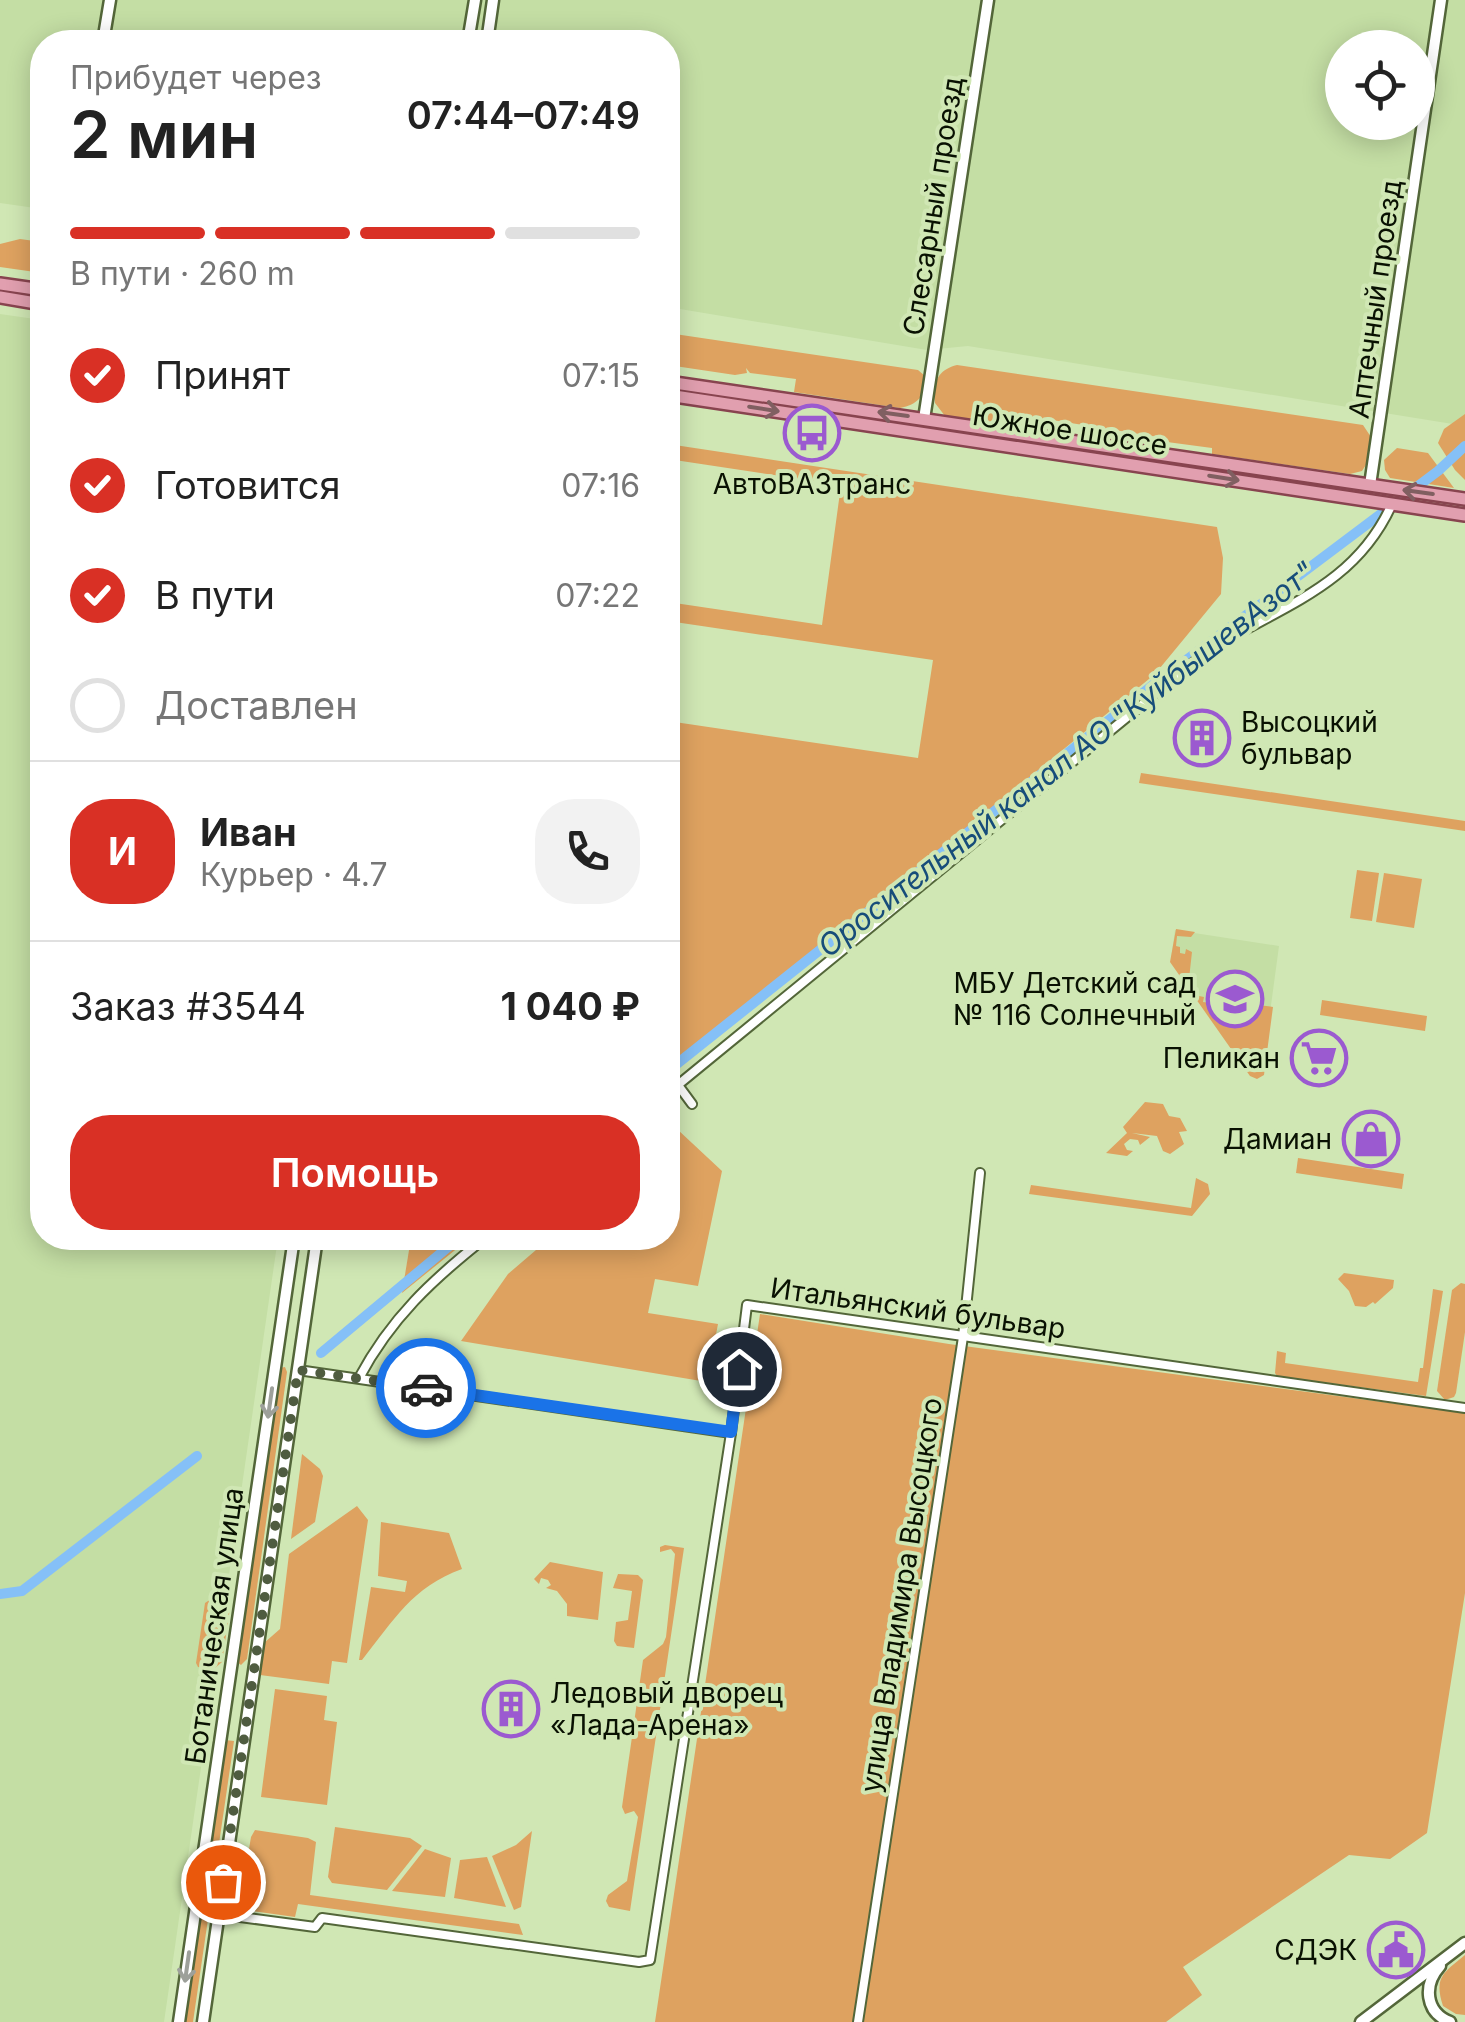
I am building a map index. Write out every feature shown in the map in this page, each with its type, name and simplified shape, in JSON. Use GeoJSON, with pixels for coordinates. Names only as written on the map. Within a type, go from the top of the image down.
{"type":"FeatureCollection","features":[{"type":"Feature","properties":{"kind":"main road"},"geometry":{"type":"LineString","coordinates":[[105,30],[110,0]]}},
{"type":"Feature","properties":{"kind":"main road"},"geometry":{"type":"LineString","coordinates":[[470,30],[475,0]]}},
{"type":"Feature","properties":{"kind":"main road"},"geometry":{"type":"LineString","coordinates":[[489,30],[493,0]]}},
{"type":"Feature","properties":{"kind":"main road","name":"Слесарный проезд"},"geometry":{"type":"LineString","coordinates":[[924,419],[988,0]]}},
{"type":"Feature","properties":{"kind":"main road","name":"Аптечный проезд"},"geometry":{"type":"LineString","coordinates":[[1370,485],[1441,0]]}},
{"type":"Feature","properties":{"kind":"main road"},"geometry":{"type":"LineString","coordinates":[[0,284],[30,288]]}},
{"type":"Feature","properties":{"kind":"main road"},"geometry":{"type":"LineString","coordinates":[[0,297],[30,302]]}},
{"type":"Feature","properties":{"kind":"main road","name":"Южное шоссе"},"geometry":{"type":"LineString","coordinates":[[680,384],[1465,499]]}},
{"type":"Feature","properties":{"kind":"main road","name":"Южное шоссе"},"geometry":{"type":"LineString","coordinates":[[680,397],[1465,514]]}},
{"type":"Feature","properties":{"kind":"main road","name":"Ботаническая улица"},"geometry":{"type":"LineString","coordinates":[[179,2022],[292,1250]]}},
{"type":"Feature","properties":{"kind":"main road","name":"Ботаническая улица"},"geometry":{"type":"LineString","coordinates":[[202,2022],[315,1250]]}},
{"type":"Feature","properties":{"kind":"main road"},"geometry":{"type":"LineString","coordinates":[[277,1355],[299,1364]]}},
{"type":"Feature","properties":{"kind":"main road"},"geometry":{"type":"LineString","coordinates":[[230,1676],[253,1680]]}},
{"type":"Feature","properties":{"kind":"main road"},"geometry":{"type":"LineString","coordinates":[[1361,2022],[1406,1984],[1465,1943]]}},
{"type":"Feature","properties":{"kind":"main road"},"geometry":{"type":"LineString","coordinates":[[1450,2022],[1440,2018],[1430,2005],[1428,1988],[1435,1972],[1451,1954]]}},
{"type":"Feature","properties":{"kind":"street"},"geometry":{"type":"LineString","coordinates":[[680,1083],[1204,654],[1288,610],[1336,576],[1374,541],[1392,504]]}},
{"type":"Feature","properties":{"kind":"street"},"geometry":{"type":"LineString","coordinates":[[680,1088],[692,1104]]}},
{"type":"Feature","properties":{"kind":"street","name":"улица Владимира Высоцкого"},"geometry":{"type":"LineString","coordinates":[[858,2022],[963,1338],[980,1174]]}},
{"type":"Feature","properties":{"kind":"street"},"geometry":{"type":"LineString","coordinates":[[358,1378],[380,1338],[414,1298],[471,1250]]}},
{"type":"Feature","properties":{"kind":"street","name":"Итальянский бульвар"},"geometry":{"type":"LineString","coordinates":[[731,1432],[747,1306],[1465,1408]]}},
{"type":"Feature","properties":{"kind":"street"},"geometry":{"type":"LineString","coordinates":[[218,1914],[315,1927],[322,1918],[638,1962],[650,1960],[731,1432],[358,1378],[299,1364]]}},
{"type":"Feature","properties":{"kind":"shaded area"},"geometry":{"type":"Polygon","coordinates":[[[0,0],[1465,0],[1465,426],[968,346],[927,350],[680,309],[680,30],[30,30],[30,207],[0,203],[0,0]]]}},
{"type":"Feature","properties":{"kind":"shaded area"},"geometry":{"type":"Polygon","coordinates":[[[30,240],[30,271],[0,267],[0,244],[30,240]]]}},
{"type":"Feature","properties":{"kind":"shaded area"},"geometry":{"type":"Polygon","coordinates":[[[0,314],[30,318],[30,1250],[276,1250],[164,2022],[0,2022],[0,314]]]}},
{"type":"Feature","properties":{"kind":"shaded area"},"geometry":{"type":"Polygon","coordinates":[[[680,335],[918,370],[925,376],[920,398],[900,408],[794,392],[796,379],[750,373],[746,368],[747,373],[735,375],[680,367],[680,335]]]}},
{"type":"Feature","properties":{"kind":"shaded area"},"geometry":{"type":"Polygon","coordinates":[[[957,365],[1363,425],[1373,440],[1371,457],[1362,471],[1350,474],[1212,454],[1212,448],[1052,420],[1042,428],[1032,428],[945,416],[935,403],[935,384],[940,374],[957,365]]]}},
{"type":"Feature","properties":{"kind":"shaded area"},"geometry":{"type":"Polygon","coordinates":[[[1465,414],[1465,480],[1438,443],[1444,429],[1465,414]]]}},
{"type":"Feature","properties":{"kind":"shaded area"},"geometry":{"type":"Polygon","coordinates":[[[680,446],[1217,527],[1223,558],[1221,594],[1155,674],[680,1065],[680,723],[918,758],[933,660],[680,623],[680,604],[822,625],[841,485],[680,461],[680,446]]]}},
{"type":"Feature","properties":{"kind":"shaded area"},"geometry":{"type":"Polygon","coordinates":[[[1397,448],[1428,453],[1454,488],[1390,478],[1384,460],[1397,448]]]}},
{"type":"Feature","properties":{"kind":"shaded area"},"geometry":{"type":"Polygon","coordinates":[[[1141,773],[1465,821],[1465,831],[1139,783],[1141,773]]]}},
{"type":"Feature","properties":{"kind":"shaded area"},"geometry":{"type":"Polygon","coordinates":[[[1357,870],[1379,873],[1372,921],[1350,918],[1357,870]]]}},
{"type":"Feature","properties":{"kind":"shaded area"},"geometry":{"type":"Polygon","coordinates":[[[1384,873],[1422,879],[1414,928],[1376,922],[1384,873]]]}},
{"type":"Feature","properties":{"kind":"shaded area"},"geometry":{"type":"Polygon","coordinates":[[[1176,929],[1195,932],[1191,937],[1177,936],[1176,946],[1180,953],[1185,954],[1186,949],[1192,952],[1189,979],[1199,996],[1204,997],[1203,1002],[1211,1003],[1212,999],[1273,1007],[1264,1075],[1257,1079],[1250,1076],[1170,962],[1176,929]]]}},
{"type":"Feature","properties":{"kind":"shaded area","name":"МБУ Детский сад № 116 Солнечный"},"geometry":{"type":"Polygon","coordinates":[[[1175,930],[1279,946],[1262,1072],[1251,1071],[1184,981],[1187,961],[1171,958],[1175,930]]]}},
{"type":"Feature","properties":{"kind":"shaded area"},"geometry":{"type":"Polygon","coordinates":[[[1322,1000],[1427,1016],[1425,1031],[1320,1015],[1322,1000]]]}},
{"type":"Feature","properties":{"kind":"shaded area"},"geometry":{"type":"Polygon","coordinates":[[[1145,1102],[1163,1104],[1169,1116],[1180,1118],[1187,1131],[1179,1132],[1184,1144],[1170,1154],[1163,1151],[1157,1136],[1132,1133],[1150,1137],[1140,1145],[1138,1140],[1130,1139],[1124,1144],[1133,1151],[1127,1156],[1106,1153],[1127,1133],[1123,1127],[1145,1102]]]}},
{"type":"Feature","properties":{"kind":"shaded area"},"geometry":{"type":"Polygon","coordinates":[[[680,1132],[722,1171],[698,1286],[655,1279],[648,1313],[718,1324],[707,1382],[461,1341],[508,1274],[536,1250],[680,1250],[680,1132]]]}},
{"type":"Feature","properties":{"kind":"shaded area"},"geometry":{"type":"Polygon","coordinates":[[[1298,1158],[1404,1174],[1402,1189],[1296,1173],[1298,1158]]]}},
{"type":"Feature","properties":{"kind":"shaded area"},"geometry":{"type":"Polygon","coordinates":[[[1196,1178],[1208,1184],[1210,1194],[1192,1216],[1029,1194],[1031,1185],[1191,1208],[1196,1178]]]}},
{"type":"Feature","properties":{"kind":"shaded area"},"geometry":{"type":"Polygon","coordinates":[[[409,1250],[455,1250],[402,1293],[409,1250]]]}},
{"type":"Feature","properties":{"kind":"shaded area"},"geometry":{"type":"Polygon","coordinates":[[[1344,1273],[1394,1280],[1393,1288],[1375,1304],[1355,1306],[1338,1279],[1344,1273]]]}},
{"type":"Feature","properties":{"kind":"shaded area"},"geometry":{"type":"Polygon","coordinates":[[[1465,1284],[1465,1332],[1456,1393],[1445,1400],[1437,1391],[1452,1290],[1465,1284]]]}},
{"type":"Feature","properties":{"kind":"shaded area"},"geometry":{"type":"Polygon","coordinates":[[[1433,1289],[1443,1291],[1426,1396],[1275,1373],[1277,1351],[1286,1353],[1285,1363],[1418,1382],[1433,1289]]]}},
{"type":"Feature","properties":{"kind":"shaded area"},"geometry":{"type":"Polygon","coordinates":[[[760,1314],[949,1344],[1465,1413],[1465,1593],[1427,1833],[1390,1859],[1349,1855],[1183,1967],[1202,1995],[1166,2022],[655,2022],[760,1314]]]}},
{"type":"Feature","properties":{"kind":"shaded area"},"geometry":{"type":"Polygon","coordinates":[[[285,1367],[247,1659],[241,1665],[237,1662],[280,1368],[285,1367]]]}},
{"type":"Feature","properties":{"kind":"shaded area"},"geometry":{"type":"Polygon","coordinates":[[[302,1454],[323,1476],[315,1522],[291,1539],[302,1454]]]}},
{"type":"Feature","properties":{"kind":"shaded area"},"geometry":{"type":"Polygon","coordinates":[[[357,1506],[368,1520],[347,1663],[332,1661],[329,1684],[260,1675],[264,1643],[280,1629],[289,1554],[357,1506]]]}},
{"type":"Feature","properties":{"kind":"shaded area"},"geometry":{"type":"Polygon","coordinates":[[[381,1522],[449,1533],[462,1569],[417,1595],[359,1660],[371,1587],[405,1592],[407,1581],[378,1576],[381,1522]]]}},
{"type":"Feature","properties":{"kind":"shaded area"},"geometry":{"type":"Polygon","coordinates":[[[665,1545],[684,1548],[630,1911],[609,1907],[606,1901],[627,1881],[638,1817],[634,1811],[625,1814],[622,1807],[643,1660],[666,1637],[675,1554],[671,1549],[660,1552],[665,1545]]]}},
{"type":"Feature","properties":{"kind":"shaded area"},"geometry":{"type":"Polygon","coordinates":[[[550,1562],[603,1572],[598,1620],[567,1616],[567,1604],[557,1591],[546,1588],[551,1585],[548,1580],[541,1578],[539,1584],[534,1579],[550,1562]]]}},
{"type":"Feature","properties":{"kind":"shaded area"},"geometry":{"type":"Polygon","coordinates":[[[618,1574],[638,1575],[643,1580],[634,1648],[617,1646],[614,1641],[616,1622],[628,1620],[632,1591],[613,1588],[618,1574]]]}},
{"type":"Feature","properties":{"kind":"shaded area"},"geometry":{"type":"Polygon","coordinates":[[[211,1599],[227,1602],[230,1608],[222,1662],[214,1669],[198,1667],[196,1663],[205,1603],[211,1599]]]}},
{"type":"Feature","properties":{"kind":"shaded area"},"geometry":{"type":"Polygon","coordinates":[[[275,1689],[327,1696],[324,1720],[337,1722],[327,1805],[261,1797],[275,1689]]]}},
{"type":"Feature","properties":{"kind":"shaded area"},"geometry":{"type":"Polygon","coordinates":[[[225,1740],[234,1741],[193,2022],[184,2022],[225,1740]]]}},
{"type":"Feature","properties":{"kind":"shaded area"},"geometry":{"type":"Polygon","coordinates":[[[335,1827],[410,1838],[422,1846],[387,1890],[332,1883],[328,1877],[335,1827]]]}},
{"type":"Feature","properties":{"kind":"shaded area"},"geometry":{"type":"Polygon","coordinates":[[[255,1830],[316,1842],[310,1895],[519,1924],[523,1935],[298,1904],[295,1917],[239,1909],[255,1830]]]}},
{"type":"Feature","properties":{"kind":"shaded area"},"geometry":{"type":"Polygon","coordinates":[[[532,1831],[521,1907],[514,1910],[492,1856],[516,1845],[532,1831]]]}},
{"type":"Feature","properties":{"kind":"shaded area"},"geometry":{"type":"Polygon","coordinates":[[[425,1849],[451,1858],[445,1897],[392,1891],[425,1849]]]}},
{"type":"Feature","properties":{"kind":"shaded area"},"geometry":{"type":"Polygon","coordinates":[[[487,1857],[506,1907],[454,1898],[460,1860],[487,1857]]]}},
{"type":"Feature","properties":{"kind":"shaded area"},"geometry":{"type":"Polygon","coordinates":[[[1465,1955],[1465,2015],[1443,2006],[1440,1982],[1446,1971],[1465,1955]]]}},
{"type":"Feature","properties":{"kind":"waterway","name":"Оросительный канал АО \"КуйбышевАзот\""},"geometry":{"type":"LineString","coordinates":[[680,1061],[1153,685],[1438,471],[1465,446]]}},
{"type":"Feature","properties":{"kind":"waterway","name":"Оросительный канал АО \"КуйбышевАзот\""},"geometry":{"type":"LineString","coordinates":[[321,1353],[445,1250]]}},
{"type":"Feature","properties":{"kind":"waterway","name":"Оросительный канал АО \"КуйбышевАзот\""},"geometry":{"type":"LineString","coordinates":[[0,1594],[22,1591],[197,1456]]}},
{"type":"Feature","properties":{"kind":"way so far"},"geometry":{"type":"LineString","coordinates":[[223,1882],[298,1370],[426,1388]]}},
{"type":"Feature","properties":{"kind":"place","name":"АвтоВАЗтранс"},"geometry":{"type":"Point","coordinates":[812,433]}},
{"type":"Feature","properties":{"kind":"place","name":"Высоцкий бульвар"},"geometry":{"type":"Point","coordinates":[1202,738]}},
{"type":"Feature","properties":{"kind":"place","name":"МБУ Детский сад № 116 Солнечный"},"geometry":{"type":"Point","coordinates":[1235,999]}},
{"type":"Feature","properties":{"kind":"place","name":"Пеликан"},"geometry":{"type":"Point","coordinates":[1319,1058]}},
{"type":"Feature","properties":{"kind":"place","name":"Дамиан"},"geometry":{"type":"Point","coordinates":[1371,1139]}},
{"type":"Feature","properties":{"kind":"place","name":"Ледовый дворец «Лада-Арена»"},"geometry":{"type":"Point","coordinates":[511,1709]}},
{"type":"Feature","properties":{"kind":"place","name":"СДЭК"},"geometry":{"type":"Point","coordinates":[1396,1950]}},
{"type":"Feature","properties":{"kind":"route"},"geometry":{"type":"LineString","coordinates":[[426,1388],[731,1432],[739,1369]]}}]}
